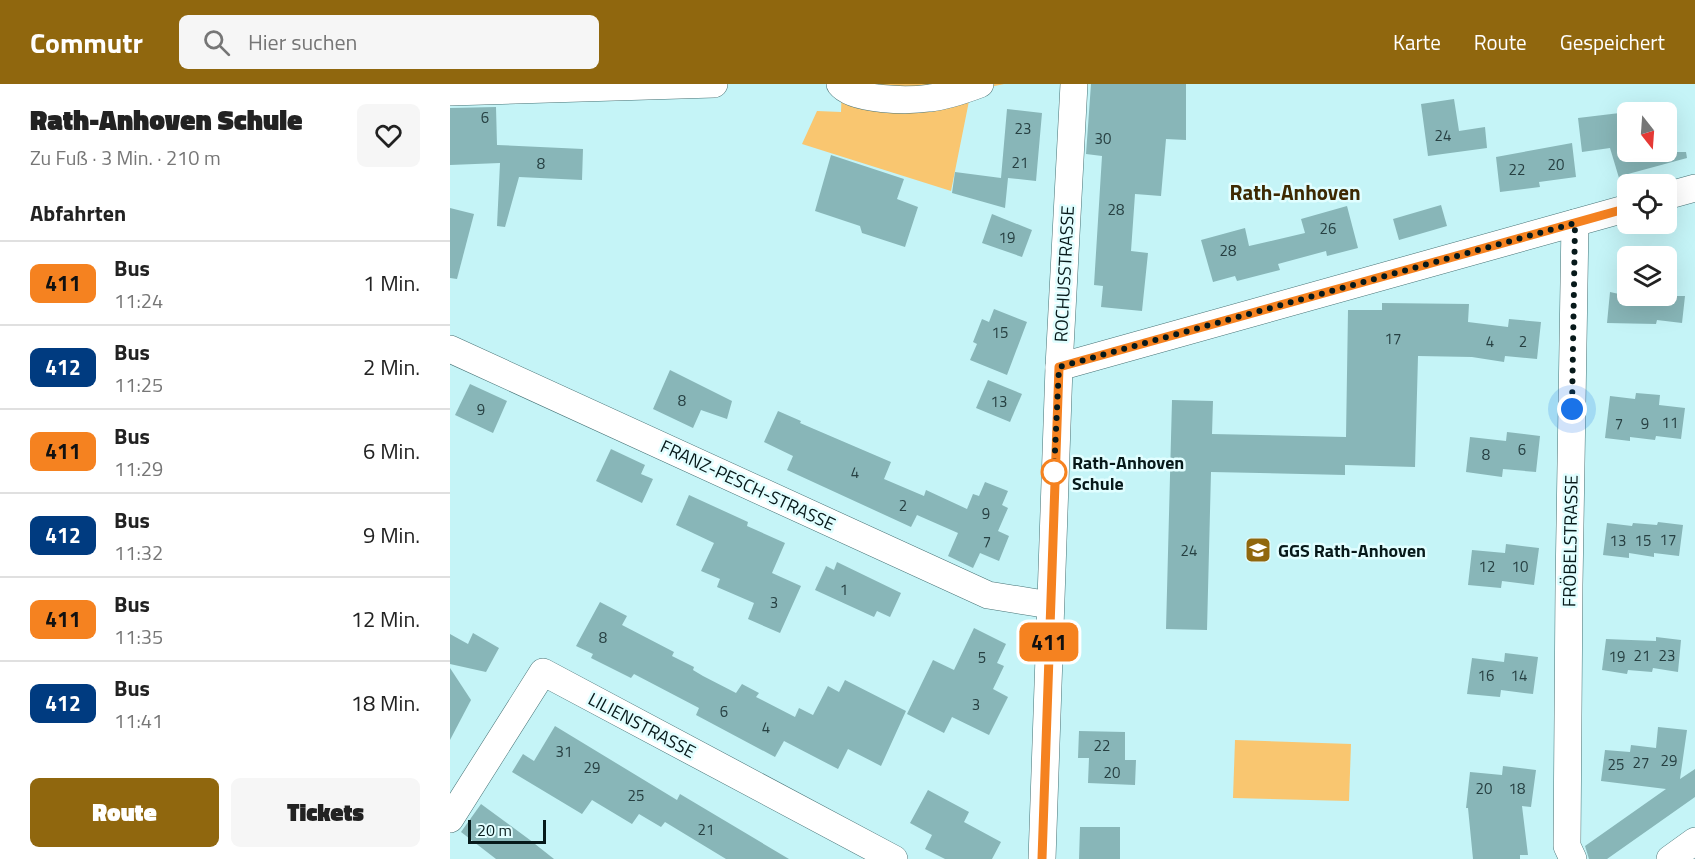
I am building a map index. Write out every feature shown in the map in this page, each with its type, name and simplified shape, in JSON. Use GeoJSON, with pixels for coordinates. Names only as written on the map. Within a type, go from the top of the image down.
{"type":"FeatureCollection","features":[{"type":"Feature","properties":{"kind":"street"},"geometry":{"type":"LineString","coordinates":[[450,92],[714,84]]}},
{"type":"Feature","properties":{"kind":"street"},"geometry":{"type":"LineString","coordinates":[[840,84],[845,91],[855,94],[903,100],[932,98],[980,84]]}},
{"type":"Feature","properties":{"kind":"street","name":"ROCHUSSTRASSE"},"geometry":{"type":"LineString","coordinates":[[1042,859],[1059,367],[1074,84]]}},
{"type":"Feature","properties":{"kind":"street"},"geometry":{"type":"LineString","coordinates":[[1677,193],[1695,188]]}},
{"type":"Feature","properties":{"kind":"street"},"geometry":{"type":"LineString","coordinates":[[1059,367],[1617,211]]}},
{"type":"Feature","properties":{"kind":"street","name":"FRÖBELSTRASSE"},"geometry":{"type":"LineString","coordinates":[[1573,859],[1568,846],[1568,723],[1575,223]]}},
{"type":"Feature","properties":{"kind":"street","name":"FRANZ-PESCH-STRASSE"},"geometry":{"type":"LineString","coordinates":[[450,349],[988,595],[1050,605]]}},
{"type":"Feature","properties":{"kind":"street","name":"LILIENSTRASSE"},"geometry":{"type":"LineString","coordinates":[[450,819],[543,672],[894,859]]}},
{"type":"Feature","properties":{"kind":"street"},"geometry":{"type":"LineString","coordinates":[[1670,859],[1695,841]]}},
{"type":"Feature","properties":{"kind":"shaded area"},"geometry":{"type":"Polygon","coordinates":[[[842,84],[1004,84],[971,91],[951,191],[802,144],[817,111],[841,112],[842,84]]]}},
{"type":"Feature","properties":{"kind":"shaded area"},"geometry":{"type":"Polygon","coordinates":[[[1235,740],[1351,744],[1349,801],[1233,798],[1235,740]]]}},
{"type":"Feature","properties":{"kind":"building"},"geometry":{"type":"Polygon","coordinates":[[[1091,84],[1186,84],[1186,140],[1166,139],[1161,196],[1135,194],[1131,251],[1148,253],[1142,311],[1101,307],[1103,286],[1094,285],[1102,156],[1086,154],[1091,84]]]}},
{"type":"Feature","properties":{"kind":"building"},"geometry":{"type":"Polygon","coordinates":[[[1454,99],[1459,131],[1485,127],[1487,148],[1428,156],[1421,104],[1454,99]]]}},
{"type":"Feature","properties":{"kind":"building"},"geometry":{"type":"Polygon","coordinates":[[[496,107],[497,145],[583,149],[582,180],[519,177],[505,227],[497,226],[500,163],[450,165],[450,108],[496,107]]]}},
{"type":"Feature","properties":{"kind":"building"},"geometry":{"type":"Polygon","coordinates":[[[1007,109],[1042,113],[1036,181],[1008,178],[1005,208],[952,193],[955,172],[1001,178],[1007,109]]]}},
{"type":"Feature","properties":{"kind":"building"},"geometry":{"type":"Polygon","coordinates":[[[1617,113],[1617,162],[1672,162],[1628,174],[1618,174],[1610,148],[1582,152],[1578,118],[1617,113]]]}},
{"type":"Feature","properties":{"kind":"building"},"geometry":{"type":"Polygon","coordinates":[[[1572,143],[1576,177],[1539,182],[1540,187],[1500,192],[1496,157],[1572,143]]]}},
{"type":"Feature","properties":{"kind":"building"},"geometry":{"type":"Polygon","coordinates":[[[1677,152],[1686,152],[1687,158],[1677,161],[1677,152]]]}},
{"type":"Feature","properties":{"kind":"building"},"geometry":{"type":"Polygon","coordinates":[[[831,155],[904,179],[897,199],[918,207],[905,247],[862,233],[860,226],[815,211],[831,155]]]}},
{"type":"Feature","properties":{"kind":"building"},"geometry":{"type":"Polygon","coordinates":[[[1441,205],[1447,226],[1399,240],[1393,219],[1441,205]]]}},
{"type":"Feature","properties":{"kind":"building"},"geometry":{"type":"Polygon","coordinates":[[[1347,206],[1358,248],[1327,256],[1326,251],[1278,264],[1280,270],[1237,281],[1235,276],[1213,282],[1201,240],[1245,228],[1249,246],[1305,233],[1301,219],[1347,206]]]}},
{"type":"Feature","properties":{"kind":"building"},"geometry":{"type":"Polygon","coordinates":[[[450,208],[474,214],[457,279],[450,278],[450,208]]]}},
{"type":"Feature","properties":{"kind":"building"},"geometry":{"type":"Polygon","coordinates":[[[992,214],[1032,230],[1022,257],[982,243],[992,214]]]}},
{"type":"Feature","properties":{"kind":"building"},"geometry":{"type":"Polygon","coordinates":[[[1610,292],[1617,294],[1617,306],[1677,306],[1677,296],[1685,296],[1682,323],[1657,320],[1656,324],[1607,323],[1610,292]]]}},
{"type":"Feature","properties":{"kind":"building"},"geometry":{"type":"Polygon","coordinates":[[[1382,303],[1469,304],[1468,322],[1508,327],[1509,319],[1541,322],[1537,359],[1505,356],[1504,362],[1472,357],[1418,356],[1415,467],[1345,465],[1345,475],[1211,472],[1207,630],[1166,629],[1172,400],[1213,401],[1212,434],[1346,437],[1348,310],[1382,310],[1382,303]]]}},
{"type":"Feature","properties":{"kind":"building"},"geometry":{"type":"Polygon","coordinates":[[[994,309],[1027,322],[1007,375],[970,360],[977,344],[973,342],[982,319],[989,322],[994,309]]]}},
{"type":"Feature","properties":{"kind":"building"},"geometry":{"type":"Polygon","coordinates":[[[670,370],[732,401],[727,419],[701,410],[693,428],[653,409],[670,370]]]}},
{"type":"Feature","properties":{"kind":"building"},"geometry":{"type":"Polygon","coordinates":[[[988,380],[1022,394],[1010,422],[976,408],[988,380]]]}},
{"type":"Feature","properties":{"kind":"building"},"geometry":{"type":"Polygon","coordinates":[[[470,384],[507,401],[493,433],[455,415],[470,384]]]}},
{"type":"Feature","properties":{"kind":"building"},"geometry":{"type":"Polygon","coordinates":[[[1636,393],[1660,395],[1659,405],[1685,408],[1681,439],[1656,436],[1655,440],[1630,437],[1630,441],[1605,438],[1610,396],[1635,399],[1636,393]]]}},
{"type":"Feature","properties":{"kind":"building"},"geometry":{"type":"Polygon","coordinates":[[[778,411],[801,421],[800,423],[891,462],[884,479],[924,496],[926,490],[967,509],[973,494],[979,496],[985,482],[1008,491],[1002,505],[1008,508],[998,531],[1009,536],[999,561],[980,553],[973,568],[948,556],[958,533],[917,515],[911,527],[787,470],[793,456],[764,442],[778,411]]]}},
{"type":"Feature","properties":{"kind":"building"},"geometry":{"type":"Polygon","coordinates":[[[1507,432],[1540,436],[1536,472],[1503,469],[1502,477],[1466,472],[1470,437],[1506,441],[1507,432]]]}},
{"type":"Feature","properties":{"kind":"building"},"geometry":{"type":"Polygon","coordinates":[[[611,449],[645,465],[641,474],[653,479],[642,503],[596,481],[611,449]]]}},
{"type":"Feature","properties":{"kind":"building"},"geometry":{"type":"Polygon","coordinates":[[[689,495],[748,522],[747,526],[785,543],[772,573],[801,586],[780,633],[748,619],[754,603],[717,587],[720,579],[701,571],[714,543],[676,525],[689,495]]]}},
{"type":"Feature","properties":{"kind":"building"},"geometry":{"type":"Polygon","coordinates":[[[1658,522],[1683,525],[1679,556],[1654,553],[1654,557],[1629,553],[1629,558],[1603,555],[1607,523],[1632,526],[1633,523],[1657,525],[1658,522]]]}},
{"type":"Feature","properties":{"kind":"building"},"geometry":{"type":"Polygon","coordinates":[[[1506,544],[1539,548],[1534,585],[1502,581],[1501,588],[1468,585],[1472,550],[1505,553],[1506,544]]]}},
{"type":"Feature","properties":{"kind":"building"},"geometry":{"type":"Polygon","coordinates":[[[837,562],[901,593],[890,617],[877,611],[874,617],[815,590],[826,566],[834,570],[837,562]]]}},
{"type":"Feature","properties":{"kind":"building"},"geometry":{"type":"Polygon","coordinates":[[[600,602],[627,616],[622,625],[674,652],[672,656],[694,667],[693,670],[703,676],[736,693],[742,684],[759,693],[756,697],[795,717],[799,708],[813,715],[828,686],[839,692],[845,680],[906,711],[881,766],[848,749],[838,769],[784,741],[775,757],[696,715],[699,708],[634,674],[631,678],[591,658],[593,654],[576,646],[600,602]]]}},
{"type":"Feature","properties":{"kind":"building"},"geometry":{"type":"Polygon","coordinates":[[[974,628],[1006,644],[997,663],[1004,666],[993,689],[1008,697],[989,735],[952,717],[944,733],[907,714],[933,660],[954,670],[974,628]]]}},
{"type":"Feature","properties":{"kind":"building"},"geometry":{"type":"Polygon","coordinates":[[[473,633],[499,648],[486,672],[450,664],[450,634],[468,644],[473,633]]]}},
{"type":"Feature","properties":{"kind":"building"},"geometry":{"type":"Polygon","coordinates":[[[1656,637],[1681,640],[1678,672],[1653,668],[1652,672],[1628,670],[1627,674],[1602,670],[1606,639],[1656,641],[1656,637]]]}},
{"type":"Feature","properties":{"kind":"building"},"geometry":{"type":"Polygon","coordinates":[[[1505,653],[1538,657],[1533,694],[1501,690],[1500,697],[1467,694],[1472,658],[1504,662],[1505,653]]]}},
{"type":"Feature","properties":{"kind":"building"},"geometry":{"type":"Polygon","coordinates":[[[450,668],[471,700],[450,740],[450,668]]]}},
{"type":"Feature","properties":{"kind":"building"},"geometry":{"type":"Polygon","coordinates":[[[555,726],[677,800],[680,794],[789,859],[726,859],[665,822],[661,827],[639,814],[632,824],[592,800],[582,814],[512,772],[523,754],[534,761],[555,726]]]}},
{"type":"Feature","properties":{"kind":"building"},"geometry":{"type":"Polygon","coordinates":[[[1658,727],[1687,730],[1680,779],[1695,769],[1695,797],[1607,859],[1589,859],[1585,846],[1666,789],[1601,781],[1605,750],[1630,752],[1631,745],[1656,748],[1658,727]]]}},
{"type":"Feature","properties":{"kind":"building"},"geometry":{"type":"Polygon","coordinates":[[[1079,731],[1125,732],[1125,760],[1136,760],[1135,785],[1088,783],[1089,758],[1078,758],[1079,731]]]}},
{"type":"Feature","properties":{"kind":"building"},"geometry":{"type":"Polygon","coordinates":[[[1503,766],[1536,770],[1531,807],[1522,806],[1528,855],[1520,855],[1520,859],[1473,859],[1468,808],[1466,808],[1470,772],[1502,775],[1503,766]]]}},
{"type":"Feature","properties":{"kind":"building"},"geometry":{"type":"Polygon","coordinates":[[[928,790],[969,812],[964,822],[1001,842],[992,859],[945,859],[925,849],[932,835],[910,823],[928,790]]]}},
{"type":"Feature","properties":{"kind":"building"},"geometry":{"type":"Polygon","coordinates":[[[481,804],[554,859],[496,859],[461,832],[481,804]]]}},
{"type":"Feature","properties":{"kind":"building"},"geometry":{"type":"Polygon","coordinates":[[[1080,827],[1120,827],[1120,859],[1079,859],[1080,827]]]}},
{"type":"Feature","properties":{"kind":"bus line","name":"411"},"geometry":{"type":"LineString","coordinates":[[1042,859],[1059,367],[1617,211]]}},
{"type":"Feature","properties":{"kind":"place","name":"Rath-Anhoven Schule"},"geometry":{"type":"Point","coordinates":[1054,472]}},
{"type":"Feature","properties":{"kind":"place","name":"GGS Rath-Anhoven"},"geometry":{"type":"Point","coordinates":[1258,550]}},
{"type":"Feature","properties":{"kind":"district","name":"Rath-Anhoven"},"geometry":{"type":"Point","coordinates":[1295,192]}},
{"type":"Feature","properties":{"kind":"route"},"geometry":{"type":"LineString","coordinates":[[1054,472],[1059,367],[1575,223],[1572,409]]}}]}
